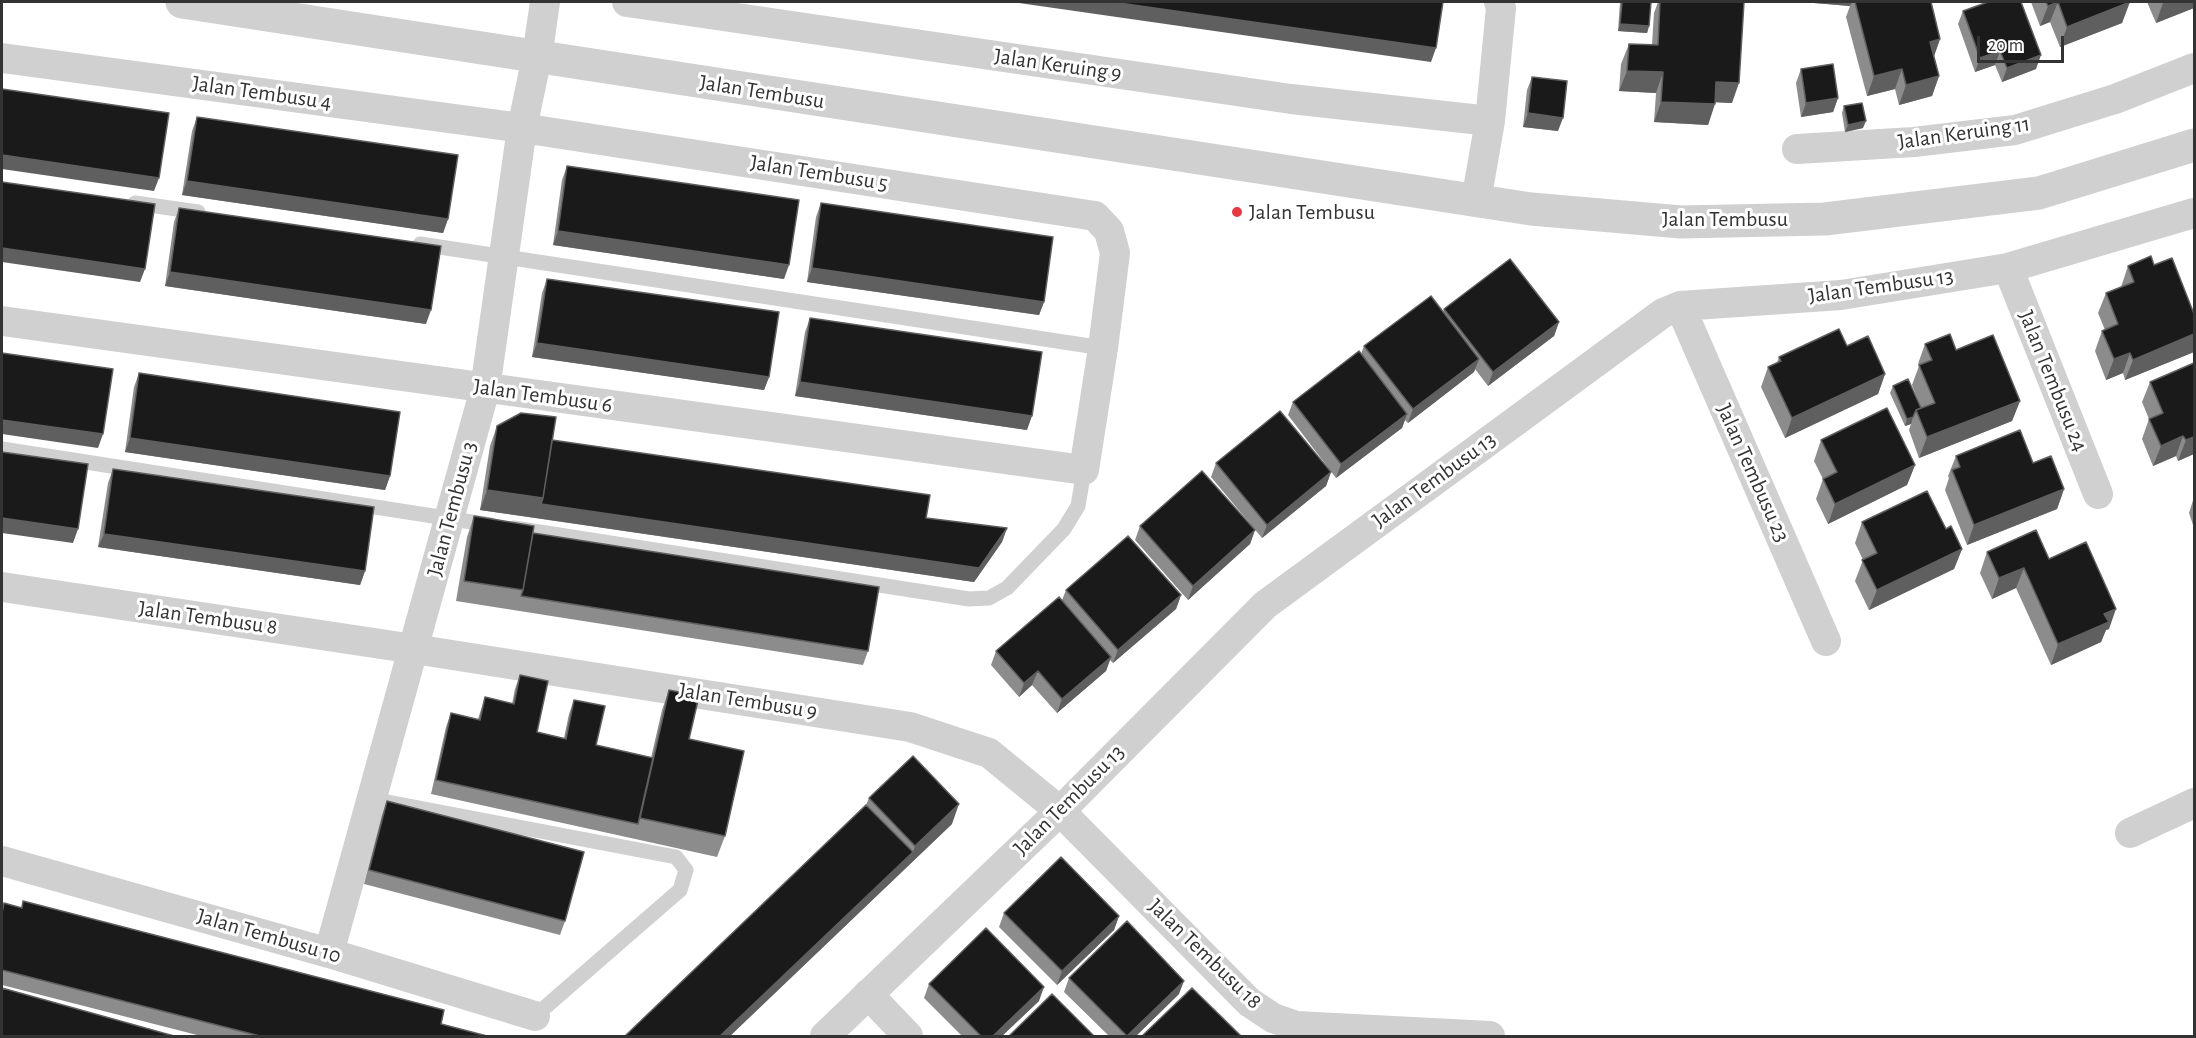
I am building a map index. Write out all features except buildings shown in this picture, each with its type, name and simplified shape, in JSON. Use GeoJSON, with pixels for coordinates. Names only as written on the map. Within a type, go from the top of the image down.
{"type":"FeatureCollection","features":[{"type":"Feature","properties":{"kind":"street","name":"Jalan Tembusu"},"geometry":{"type":"LineString","coordinates":[[182,2],[1476,201],[1531,209],[1681,222],[1825,219],[2039,193],[2194,145]]}},
{"type":"Feature","properties":{"kind":"street","name":"Jalan Tembusu 3"},"geometry":{"type":"LineString","coordinates":[[329,953],[485,389],[522,128],[537,57],[545,2]]}},
{"type":"Feature","properties":{"kind":"street","name":"Jalan Keruing 9"},"geometry":{"type":"LineString","coordinates":[[627,2],[1291,99],[1490,121]]}},
{"type":"Feature","properties":{"kind":"street"},"geometry":{"type":"LineString","coordinates":[[1476,201],[1490,121],[1501,8],[1499,2]]}},
{"type":"Feature","properties":{"kind":"street","name":"Jalan Tembusu 4"},"geometry":{"type":"LineString","coordinates":[[2,58],[522,128]]}},
{"type":"Feature","properties":{"kind":"street","name":"Jalan Keruing 11"},"geometry":{"type":"LineString","coordinates":[[1797,149],[1914,142],[2015,130],[2115,99],[2194,68]]}},
{"type":"Feature","properties":{"kind":"street","name":"Jalan Tembusu 5"},"geometry":{"type":"LineString","coordinates":[[522,128],[1095,216],[1109,231],[1115,253],[1103,348]]}},
{"type":"Feature","properties":{"kind":"street","name":"Jalan Tembusu 13"},"geometry":{"type":"LineString","coordinates":[[825,1036],[1060,811],[1265,605],[1663,313],[1680,306],[1841,295],[2008,268],[2194,213]]}},
{"type":"Feature","properties":{"kind":"street","name":"Jalan Tembusu 24"},"geometry":{"type":"LineString","coordinates":[[2008,268],[2098,494]]}},
{"type":"Feature","properties":{"kind":"street","name":"Jalan Tembusu 23"},"geometry":{"type":"LineString","coordinates":[[1680,306],[1826,641]]}},
{"type":"Feature","properties":{"kind":"street","name":"Jalan Tembusu 6"},"geometry":{"type":"LineString","coordinates":[[2,321],[1084,470]]}},
{"type":"Feature","properties":{"kind":"street"},"geometry":{"type":"LineString","coordinates":[[1084,470],[1103,348]]}},
{"type":"Feature","properties":{"kind":"street","name":"Jalan Tembusu 8"},"geometry":{"type":"LineString","coordinates":[[2,587],[414,649]]}},
{"type":"Feature","properties":{"kind":"street","name":"Jalan Tembusu 9"},"geometry":{"type":"LineString","coordinates":[[414,649],[910,727],[989,753],[1060,811]]}},
{"type":"Feature","properties":{"kind":"street"},"geometry":{"type":"LineString","coordinates":[[2130,833],[2194,803]]}},
{"type":"Feature","properties":{"kind":"street","name":"Jalan Tembusu 18"},"geometry":{"type":"LineString","coordinates":[[1060,811],[1249,1002],[1273,1018],[1296,1026],[1490,1036]]}},
{"type":"Feature","properties":{"kind":"street","name":"Jalan Tembusu 10"},"geometry":{"type":"LineString","coordinates":[[2,861],[329,953],[535,1016]]}},
{"type":"Feature","properties":{"kind":"street"},"geometry":{"type":"LineString","coordinates":[[868,994],[908,1036]]}},
{"type":"Feature","properties":{"kind":"lane"},"geometry":{"type":"LineString","coordinates":[[118,201],[212,214]]}},
{"type":"Feature","properties":{"kind":"lane"},"geometry":{"type":"LineString","coordinates":[[411,242],[1103,348]]}},
{"type":"Feature","properties":{"kind":"lane"},"geometry":{"type":"LineString","coordinates":[[2,448],[969,599],[989,598],[1007,588],[1065,529],[1078,506],[1084,470]]}},
{"type":"Feature","properties":{"kind":"lane"},"geometry":{"type":"LineString","coordinates":[[372,800],[676,857],[686,870],[680,890],[535,1016]]}},
{"type":"Feature","properties":{"kind":"place","name":"Jalan Tembusu"},"geometry":{"type":"Point","coordinates":[1237,212]}}]}
